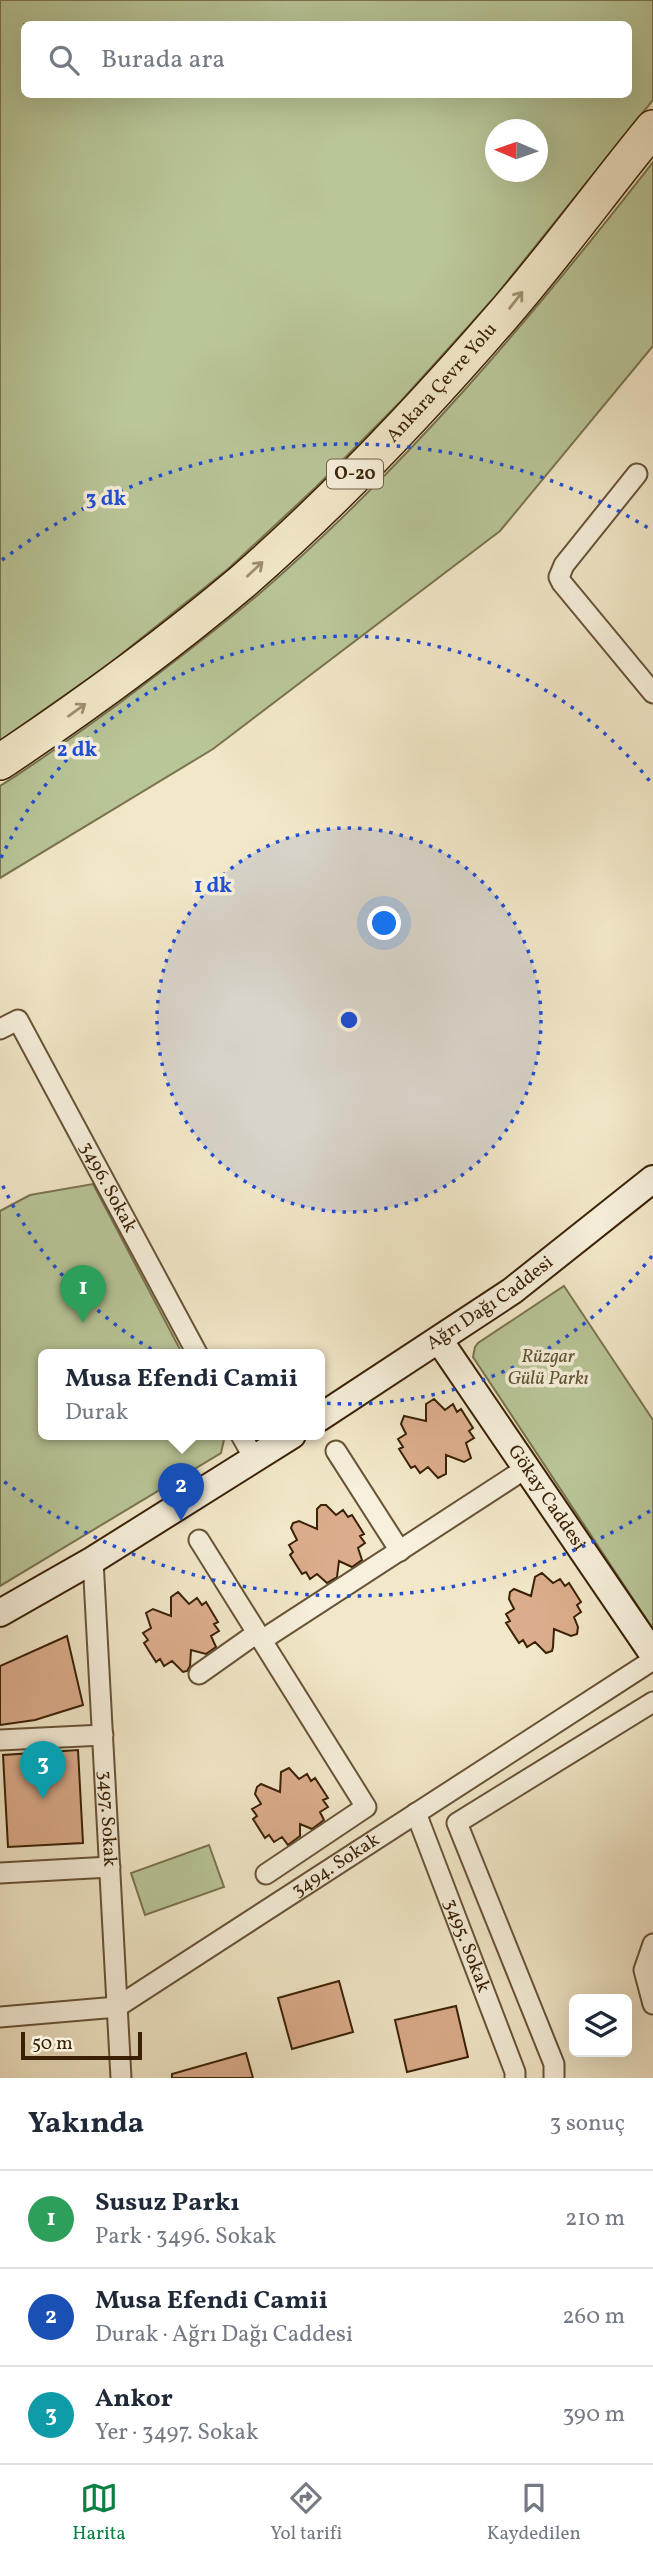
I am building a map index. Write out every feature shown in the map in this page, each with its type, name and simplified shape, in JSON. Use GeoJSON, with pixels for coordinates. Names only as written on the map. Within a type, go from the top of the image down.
{"type":"FeatureCollection","features":[{"type":"Feature","properties":{"kind":"highway","name":"Ankara Çevre Yolu"},"geometry":{"type":"LineString","coordinates":[[0,762],[71,715],[155,651],[241,582],[304,525],[368,461],[506,312],[653,128]]}},
{"type":"Feature","properties":{"kind":"main road","name":"Ağrı Dağı Caddesi"},"geometry":{"type":"LineString","coordinates":[[325,1414],[512,1291],[653,1179]]}},
{"type":"Feature","properties":{"kind":"main road","name":"Gökay Caddesi"},"geometry":{"type":"LineString","coordinates":[[439,1340],[653,1654]]}},
{"type":"Feature","properties":{"kind":"main road"},"geometry":{"type":"LineString","coordinates":[[0,1613],[93,1560],[284,1440]]}},
{"type":"Feature","properties":{"kind":"street"},"geometry":{"type":"LineString","coordinates":[[637,474],[564,565],[559,577],[653,693]]}},
{"type":"Feature","properties":{"kind":"street","name":"3496. Sokak"},"geometry":{"type":"LineString","coordinates":[[0,1029],[18,1020],[195,1349]]}},
{"type":"Feature","properties":{"kind":"street"},"geometry":{"type":"LineString","coordinates":[[244,1440],[254,1460]]}},
{"type":"Feature","properties":{"kind":"street"},"geometry":{"type":"LineString","coordinates":[[336,1451],[400,1550]]}},
{"type":"Feature","properties":{"kind":"street"},"geometry":{"type":"LineString","coordinates":[[199,1674],[528,1467]]}},
{"type":"Feature","properties":{"kind":"street"},"geometry":{"type":"LineString","coordinates":[[199,1540],[366,1807],[266,1874]]}},
{"type":"Feature","properties":{"kind":"street","name":"3497. Sokak"},"geometry":{"type":"LineString","coordinates":[[93,1560],[121,2078]]}},
{"type":"Feature","properties":{"kind":"street","name":"3494. Sokak"},"geometry":{"type":"LineString","coordinates":[[0,2017],[117,2007],[653,1660]]}},
{"type":"Feature","properties":{"kind":"street"},"geometry":{"type":"LineString","coordinates":[[554,2078],[554,2064],[457,1823],[653,1702]]}},
{"type":"Feature","properties":{"kind":"street"},"geometry":{"type":"LineString","coordinates":[[0,1740],[103,1735]]}},
{"type":"Feature","properties":{"kind":"street","name":"3495. Sokak"},"geometry":{"type":"LineString","coordinates":[[416,1813],[515,2071],[515,2078]]}},
{"type":"Feature","properties":{"kind":"street"},"geometry":{"type":"LineString","coordinates":[[0,1873],[110,1867]]}},
{"type":"Feature","properties":{"kind":"street"},"geometry":{"type":"LineString","coordinates":[[653,1944],[645,1970],[653,2004]]}},
{"type":"Feature","properties":{"kind":"green space"},"geometry":{"type":"Polygon","coordinates":[[[0,0],[653,0],[653,100],[493,299],[401,401],[315,488],[228,569],[109,664],[0,741],[0,0]]]}},
{"type":"Feature","properties":{"kind":"green space"},"geometry":{"type":"Polygon","coordinates":[[[653,162],[653,346],[500,531],[213,749],[0,878],[0,786],[88,726],[189,651],[314,545],[467,388],[562,276],[653,162]]]}},
{"type":"Feature","properties":{"kind":"green space"},"geometry":{"type":"Polygon","coordinates":[[[93,1184],[180,1349],[38,1349],[38,1440],[224,1440],[221,1453],[0,1586],[0,1211],[30,1195],[93,1184]]]}},
{"type":"Feature","properties":{"kind":"green space","name":"Rüzgar Gülü Parkı"},"geometry":{"type":"Polygon","coordinates":[[[564,1286],[653,1420],[653,1629],[473,1357],[478,1343],[564,1286]]]}},
{"type":"Feature","properties":{"kind":"green space"},"geometry":{"type":"Polygon","coordinates":[[[209,1845],[224,1887],[145,1915],[131,1873],[209,1845]]]}},
{"type":"Feature","properties":{"kind":"building"},"geometry":{"type":"Polygon","coordinates":[[[434,1399],[445,1410],[453,1404],[457,1412],[461,1409],[473,1428],[469,1431],[474,1438],[466,1443],[471,1458],[464,1462],[446,1455],[446,1474],[438,1478],[428,1467],[420,1473],[415,1466],[411,1468],[399,1449],[403,1447],[398,1439],[406,1434],[401,1424],[404,1416],[426,1421],[426,1404],[434,1399]]]}},
{"type":"Feature","properties":{"kind":"building"},"geometry":{"type":"Polygon","coordinates":[[[326,1505],[336,1515],[343,1510],[348,1517],[352,1515],[364,1534],[360,1536],[365,1543],[358,1548],[362,1560],[352,1567],[339,1561],[337,1577],[327,1583],[317,1574],[310,1579],[306,1572],[302,1574],[290,1555],[293,1552],[289,1545],[297,1540],[291,1528],[293,1523],[299,1521],[317,1529],[317,1509],[326,1505]]]}},
{"type":"Feature","properties":{"kind":"building"},"geometry":{"type":"Polygon","coordinates":[[[542,1573],[553,1583],[560,1579],[565,1586],[569,1583],[581,1602],[577,1605],[581,1612],[574,1617],[578,1627],[577,1634],[571,1636],[554,1629],[552,1651],[546,1653],[535,1642],[527,1647],[523,1640],[519,1643],[506,1623],[510,1621],[506,1614],[514,1609],[509,1599],[510,1592],[514,1589],[531,1596],[535,1577],[542,1573]]]}},
{"type":"Feature","properties":{"kind":"building"},"geometry":{"type":"Polygon","coordinates":[[[178,1592],[189,1604],[197,1598],[202,1605],[206,1602],[218,1622],[214,1624],[219,1631],[211,1636],[216,1647],[206,1654],[191,1650],[190,1666],[183,1672],[172,1661],[164,1666],[160,1659],[156,1662],[144,1643],[148,1640],[143,1633],[151,1628],[146,1613],[153,1609],[171,1616],[171,1597],[178,1592]]]}},
{"type":"Feature","properties":{"kind":"building"},"geometry":{"type":"Polygon","coordinates":[[[67,1636],[83,1705],[35,1720],[0,1725],[0,1666],[67,1636]]]}},
{"type":"Feature","properties":{"kind":"building"},"geometry":{"type":"Polygon","coordinates":[[[78,1750],[83,1843],[8,1847],[3,1755],[78,1750]]]}},
{"type":"Feature","properties":{"kind":"building"},"geometry":{"type":"Polygon","coordinates":[[[289,1768],[299,1779],[307,1774],[311,1781],[315,1778],[328,1798],[323,1800],[328,1807],[320,1812],[324,1820],[312,1829],[300,1824],[300,1836],[288,1845],[282,1837],[274,1842],[269,1835],[265,1838],[253,1819],[257,1816],[252,1809],[261,1804],[255,1794],[257,1787],[261,1784],[280,1792],[281,1772],[289,1768]]]}},
{"type":"Feature","properties":{"kind":"building"},"geometry":{"type":"Polygon","coordinates":[[[339,1981],[353,2032],[292,2049],[278,1998],[339,1981]]]}},
{"type":"Feature","properties":{"kind":"building"},"geometry":{"type":"Polygon","coordinates":[[[456,2006],[468,2057],[407,2072],[395,2020],[456,2006]]]}},
{"type":"Feature","properties":{"kind":"building"},"geometry":{"type":"Polygon","coordinates":[[[246,2053],[253,2078],[172,2078],[172,2074],[246,2053]]]}},
{"type":"Feature","properties":{"kind":"place","name":"Susuz Parkı"},"geometry":{"type":"Point","coordinates":[83,1323]}},
{"type":"Feature","properties":{"kind":"place","name":"Musa Efendi Camii"},"geometry":{"type":"Point","coordinates":[181,1521]}},
{"type":"Feature","properties":{"kind":"place","name":"Ankor"},"geometry":{"type":"Point","coordinates":[43,1799]}}]}
